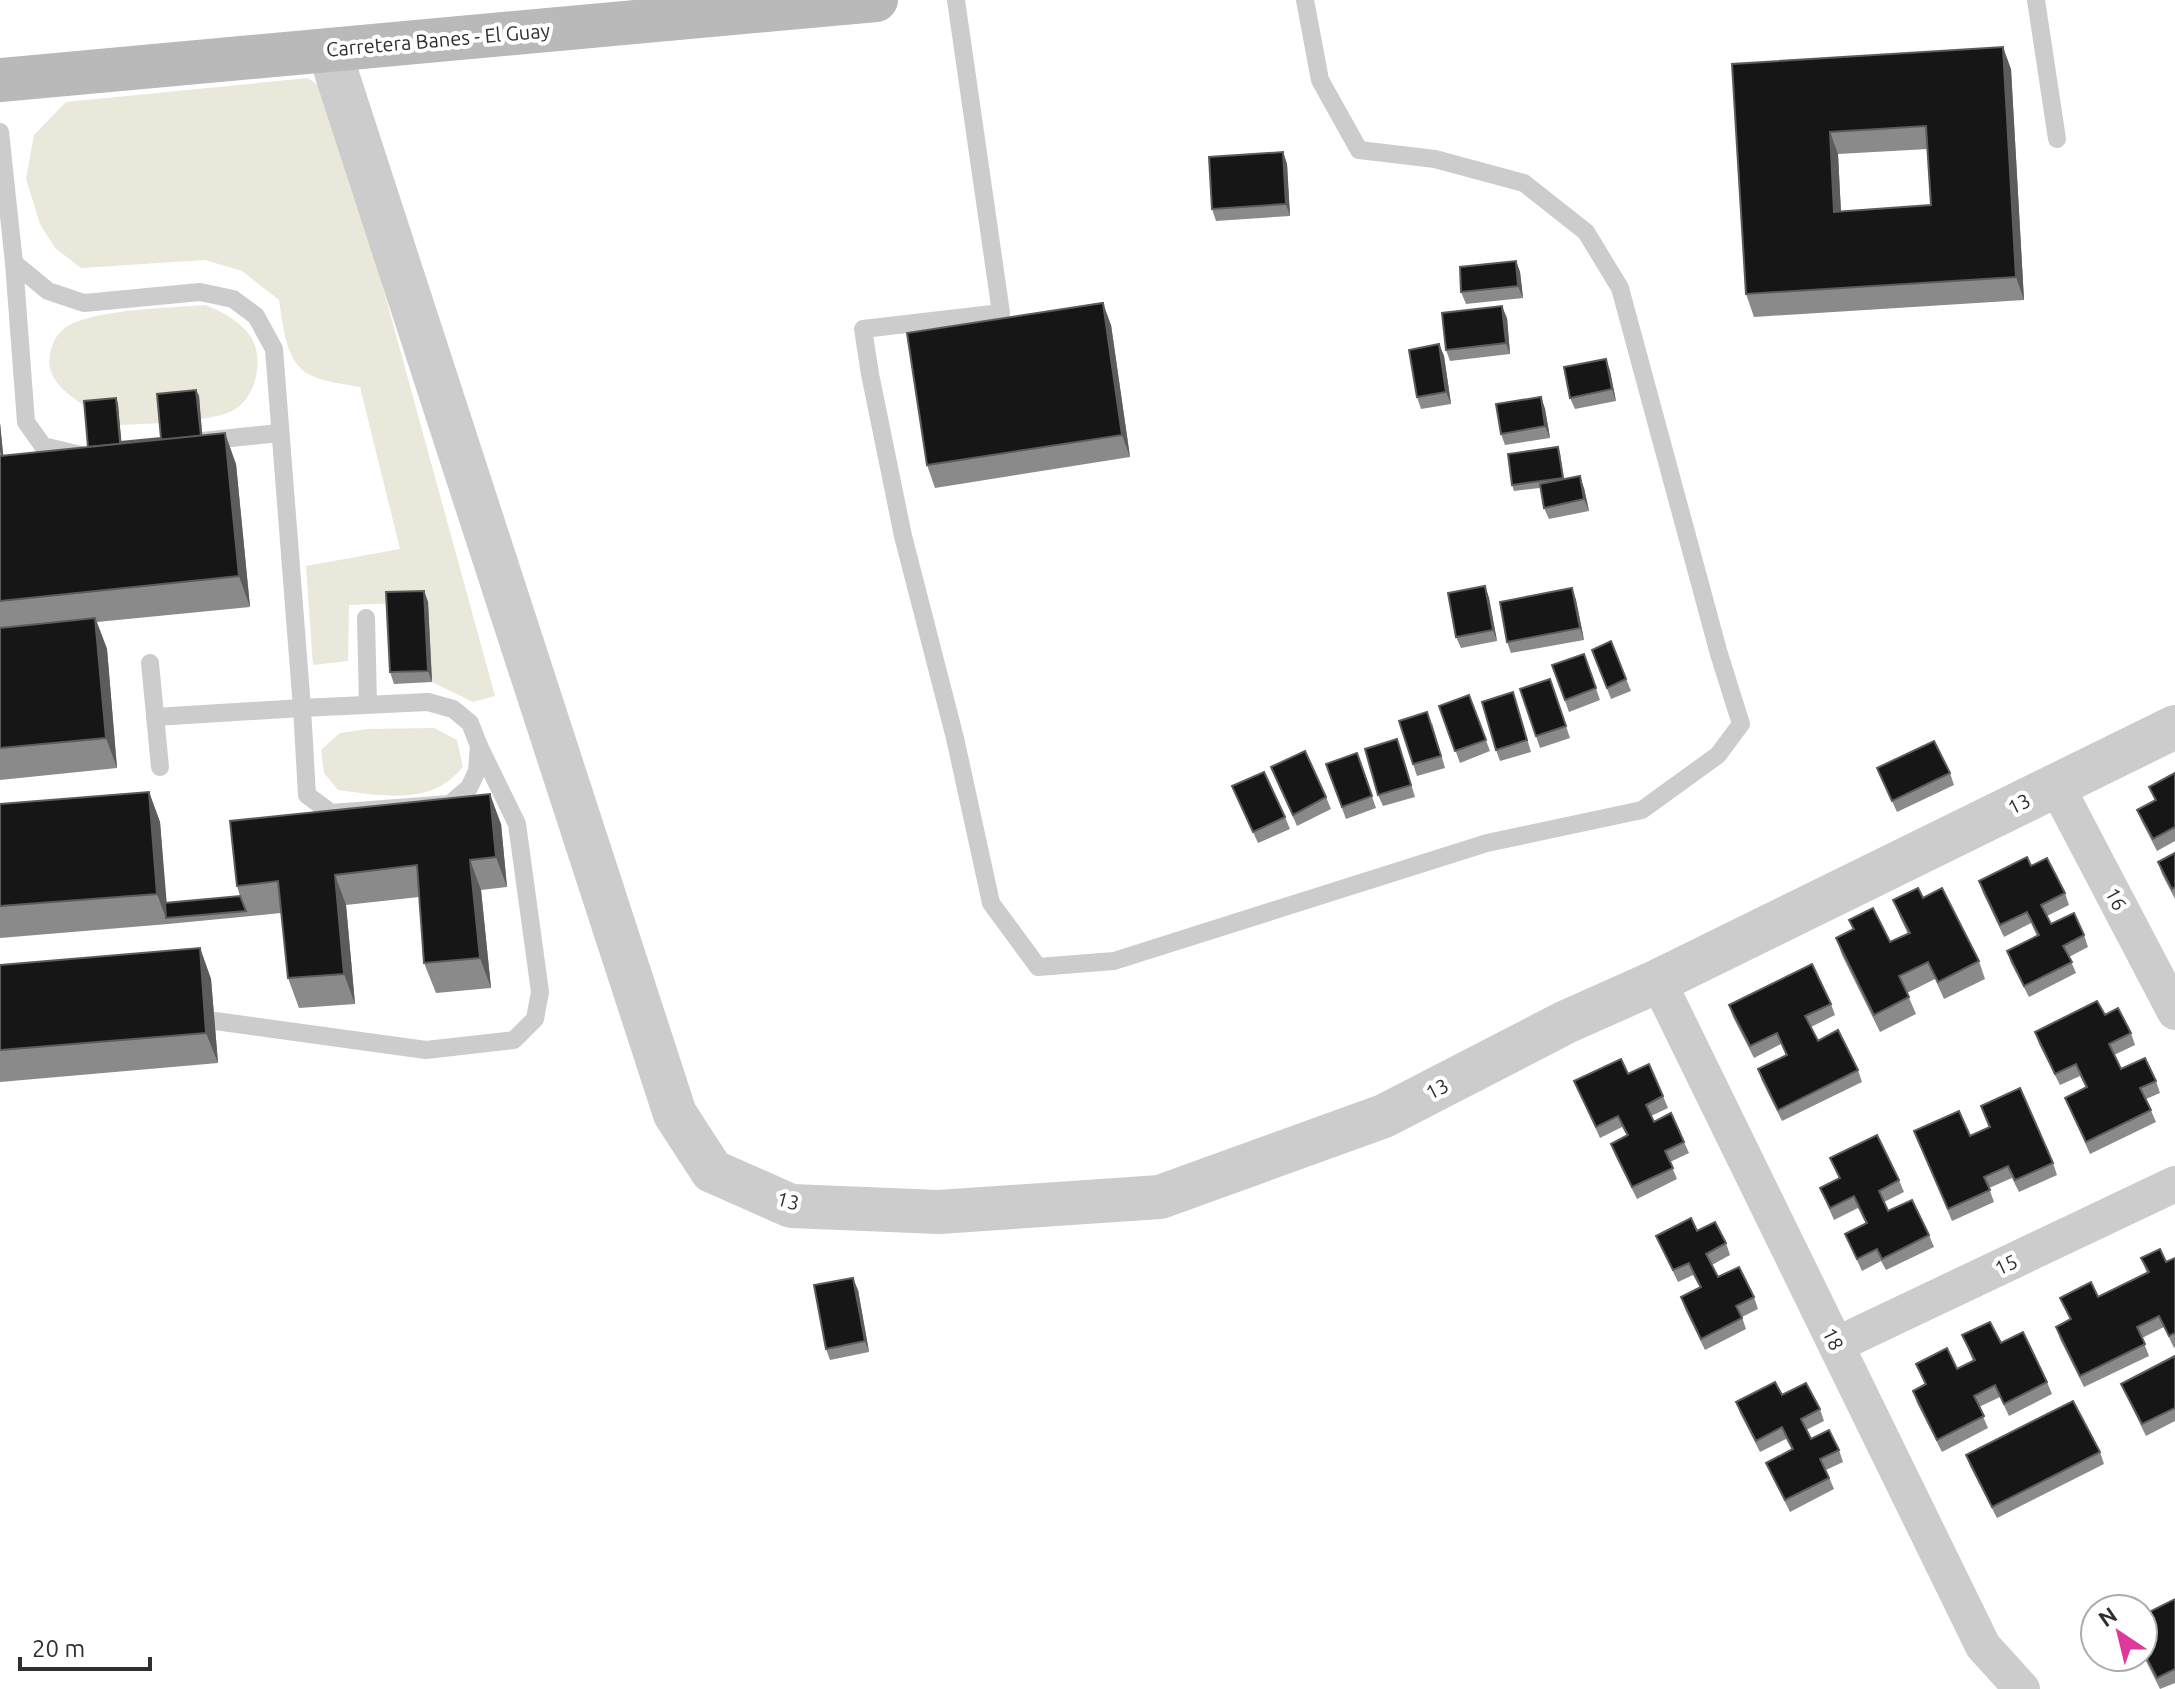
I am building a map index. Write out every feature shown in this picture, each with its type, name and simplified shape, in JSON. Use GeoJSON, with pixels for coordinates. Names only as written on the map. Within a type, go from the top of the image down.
{"type":"FeatureCollection","features":[{"type":"Feature","properties":{"kind":"main road","name":"Carretera Banes - El Guay"},"geometry":{"type":"LineString","coordinates":[[0,80],[876,0]]}},
{"type":"Feature","properties":{"kind":"street","name":"13"},"geometry":{"type":"LineString","coordinates":[[329,50],[675,1114],[712,1171],[791,1206],[939,1212],[1160,1197],[1384,1116],[1566,1022],[1658,981],[2175,727]]}},
{"type":"Feature","properties":{"kind":"street","name":"16"},"geometry":{"type":"LineString","coordinates":[[2056,785],[2175,1012]]}},
{"type":"Feature","properties":{"kind":"street","name":"18"},"geometry":{"type":"LineString","coordinates":[[1658,981],[1983,1646],[2022,1689]]}},
{"type":"Feature","properties":{"kind":"street","name":"15"},"geometry":{"type":"LineString","coordinates":[[1836,1345],[2175,1184]]}},
{"type":"Feature","properties":{"kind":"lane"},"geometry":{"type":"LineString","coordinates":[[956,0],[1001,313],[863,329],[903,536],[955,738],[991,903],[1038,967],[1114,961],[1487,843],[1642,810],[1718,755],[1741,724],[1620,288],[1586,232],[1524,183],[1435,159],[1359,150],[1320,80],[1305,0]]}},
{"type":"Feature","properties":{"kind":"lane"},"geometry":{"type":"LineString","coordinates":[[2036,0],[2057,139]]}},
{"type":"Feature","properties":{"kind":"lane"},"geometry":{"type":"LineString","coordinates":[[0,132],[26,422],[43,446],[79,456],[95,454]]}},
{"type":"Feature","properties":{"kind":"lane"},"geometry":{"type":"LineString","coordinates":[[14,263],[48,291],[84,303],[200,292],[233,299],[256,316],[274,349],[293,567],[307,795],[331,813],[450,804],[469,788],[477,771],[479,746]]}},
{"type":"Feature","properties":{"kind":"lane"},"geometry":{"type":"LineString","coordinates":[[187,443],[279,433]]}},
{"type":"Feature","properties":{"kind":"lane"},"geometry":{"type":"LineString","coordinates":[[366,618],[368,704]]}},
{"type":"Feature","properties":{"kind":"lane"},"geometry":{"type":"LineString","coordinates":[[150,663],[160,767]]}},
{"type":"Feature","properties":{"kind":"lane"},"geometry":{"type":"LineString","coordinates":[[155,717],[428,702],[453,709],[470,723],[517,824],[540,992],[535,1019],[514,1040],[426,1050],[215,1021]]}},
{"type":"Feature","properties":{"kind":"shaded area"},"geometry":{"type":"Polygon","coordinates":[[[308,78],[330,94],[495,696],[473,702],[432,682],[427,602],[349,605],[348,661],[313,665],[306,566],[400,549],[360,387],[321,379],[302,369],[290,352],[279,300],[242,271],[205,260],[81,268],[55,248],[40,224],[26,179],[34,135],[66,102],[308,78]]]}},
{"type":"Feature","properties":{"kind":"shaded area"},"geometry":{"type":"Polygon","coordinates":[[[206,305],[228,316],[253,341],[257,372],[250,393],[237,408],[201,419],[198,396],[162,423],[120,425],[118,404],[86,407],[54,379],[49,363],[55,340],[62,330],[77,322],[132,310],[206,305]]]}},
{"type":"Feature","properties":{"kind":"shaded area"},"geometry":{"type":"Polygon","coordinates":[[[434,728],[457,740],[463,767],[432,790],[392,796],[338,790],[324,773],[321,750],[340,733],[368,729],[434,728]]]}},
{"type":"Feature","properties":{"kind":"building"},"geometry":{"type":"Polygon","coordinates":[[[2003,47],[2016,277],[1746,294],[1732,64],[2003,47]],[[1926,126],[1830,132],[1834,212],[1931,205],[1926,126]]]}},
{"type":"Feature","properties":{"kind":"building"},"geometry":{"type":"Polygon","coordinates":[[[1283,152],[1286,204],[1212,209],[1209,157],[1283,152]]]}},
{"type":"Feature","properties":{"kind":"building"},"geometry":{"type":"Polygon","coordinates":[[[1516,261],[1518,286],[1461,292],[1460,267],[1516,261]]]}},
{"type":"Feature","properties":{"kind":"building"},"geometry":{"type":"Polygon","coordinates":[[[1103,303],[1122,435],[927,465],[907,333],[1103,303]]]}},
{"type":"Feature","properties":{"kind":"building"},"geometry":{"type":"Polygon","coordinates":[[[1502,306],[1506,343],[1446,350],[1442,313],[1502,306]]]}},
{"type":"Feature","properties":{"kind":"building"},"geometry":{"type":"Polygon","coordinates":[[[1439,344],[1446,392],[1417,397],[1409,350],[1439,344]]]}},
{"type":"Feature","properties":{"kind":"building"},"geometry":{"type":"Polygon","coordinates":[[[1606,359],[1612,389],[1570,398],[1564,367],[1606,359]]]}},
{"type":"Feature","properties":{"kind":"building"},"geometry":{"type":"Polygon","coordinates":[[[196,390],[201,436],[88,447],[84,401],[116,398],[120,442],[161,438],[157,394],[196,390]]]}},
{"type":"Feature","properties":{"kind":"building"},"geometry":{"type":"Polygon","coordinates":[[[1541,397],[1545,426],[1501,434],[1496,404],[1541,397]]]}},
{"type":"Feature","properties":{"kind":"building"},"geometry":{"type":"Polygon","coordinates":[[[225,433],[239,576],[0,601],[0,456],[225,433]]]}},
{"type":"Feature","properties":{"kind":"building"},"geometry":{"type":"Polygon","coordinates":[[[1558,447],[1563,478],[1512,485],[1508,454],[1558,447]]]}},
{"type":"Feature","properties":{"kind":"building"},"geometry":{"type":"Polygon","coordinates":[[[1580,476],[1584,499],[1544,508],[1540,484],[1580,476]]]}},
{"type":"Feature","properties":{"kind":"building"},"geometry":{"type":"Polygon","coordinates":[[[1485,586],[1493,630],[1456,637],[1448,593],[1485,586]]]}},
{"type":"Feature","properties":{"kind":"building"},"geometry":{"type":"Polygon","coordinates":[[[1572,588],[1580,628],[1507,642],[1500,602],[1572,588]]]}},
{"type":"Feature","properties":{"kind":"building"},"geometry":{"type":"Polygon","coordinates":[[[424,591],[428,671],[390,672],[386,592],[424,591]]]}},
{"type":"Feature","properties":{"kind":"building"},"geometry":{"type":"Polygon","coordinates":[[[95,618],[106,738],[0,748],[0,628],[95,618]]]}},
{"type":"Feature","properties":{"kind":"building"},"geometry":{"type":"Polygon","coordinates":[[[1611,641],[1626,679],[1607,688],[1592,650],[1611,641]]]}},
{"type":"Feature","properties":{"kind":"building"},"geometry":{"type":"Polygon","coordinates":[[[1584,654],[1596,688],[1565,700],[1552,665],[1584,654]]]}},
{"type":"Feature","properties":{"kind":"building"},"geometry":{"type":"Polygon","coordinates":[[[1550,679],[1566,726],[1536,736],[1520,689],[1550,679]]]}},
{"type":"Feature","properties":{"kind":"building"},"geometry":{"type":"Polygon","coordinates":[[[1513,692],[1527,740],[1496,750],[1482,702],[1513,692]]]}},
{"type":"Feature","properties":{"kind":"building"},"geometry":{"type":"Polygon","coordinates":[[[1469,695],[1486,740],[1455,751],[1439,706],[1469,695]]]}},
{"type":"Feature","properties":{"kind":"building"},"geometry":{"type":"Polygon","coordinates":[[[1427,712],[1441,756],[1413,764],[1399,721],[1427,712]]]}},
{"type":"Feature","properties":{"kind":"building"},"geometry":{"type":"Polygon","coordinates":[[[1397,739],[1411,785],[1378,795],[1365,749],[1397,739]]]}},
{"type":"Feature","properties":{"kind":"building"},"geometry":{"type":"Polygon","coordinates":[[[1934,741],[1950,773],[1892,801],[1877,768],[1934,741]]]}},
{"type":"Feature","properties":{"kind":"building"},"geometry":{"type":"Polygon","coordinates":[[[1305,751],[1326,797],[1293,815],[1271,767],[1305,751]]]}},
{"type":"Feature","properties":{"kind":"building"},"geometry":{"type":"Polygon","coordinates":[[[1357,753],[1372,796],[1342,807],[1326,764],[1357,753]]]}},
{"type":"Feature","properties":{"kind":"building"},"geometry":{"type":"Polygon","coordinates":[[[1264,772],[1285,817],[1253,832],[1232,786],[1264,772]]]}},
{"type":"Feature","properties":{"kind":"building"},"geometry":{"type":"Polygon","coordinates":[[[2175,773],[2175,827],[2153,839],[2137,810],[2156,800],[2149,787],[2175,773]]]}},
{"type":"Feature","properties":{"kind":"building"},"geometry":{"type":"Polygon","coordinates":[[[149,792],[157,894],[0,906],[0,804],[149,792]]]}},
{"type":"Feature","properties":{"kind":"building"},"geometry":{"type":"Polygon","coordinates":[[[490,794],[496,857],[470,860],[480,958],[424,963],[417,865],[335,875],[344,974],[288,978],[278,881],[237,886],[230,821],[490,794]]]}},
{"type":"Feature","properties":{"kind":"building"},"geometry":{"type":"Polygon","coordinates":[[[2175,853],[2175,887],[2172,889],[2158,862],[2175,853]]]}},
{"type":"Feature","properties":{"kind":"building"},"geometry":{"type":"Polygon","coordinates":[[[2027,857],[2031,866],[2047,858],[2065,893],[2041,905],[2051,924],[2074,913],[2084,935],[2063,946],[2072,962],[2024,986],[2007,951],[2039,935],[2027,912],[2000,925],[1979,881],[2027,857]]]}},
{"type":"Feature","properties":{"kind":"building"},"geometry":{"type":"Polygon","coordinates":[[[1918,888],[1923,898],[1942,888],[1979,961],[1938,982],[1928,962],[1899,976],[1909,997],[1874,1015],[1836,938],[1854,929],[1849,920],[1873,908],[1890,942],[1910,933],[1893,900],[1918,888]]]}},
{"type":"Feature","properties":{"kind":"building"},"geometry":{"type":"Polygon","coordinates":[[[240,896],[246,911],[166,918],[165,903],[240,896]]]}},
{"type":"Feature","properties":{"kind":"building"},"geometry":{"type":"Polygon","coordinates":[[[200,948],[206,1033],[0,1050],[0,965],[200,948]]]}},
{"type":"Feature","properties":{"kind":"building"},"geometry":{"type":"Polygon","coordinates":[[[1812,964],[1831,1004],[1805,1016],[1818,1041],[1838,1030],[1858,1070],[1778,1110],[1758,1069],[1787,1055],[1777,1033],[1750,1046],[1729,1005],[1812,964]]]}},
{"type":"Feature","properties":{"kind":"building"},"geometry":{"type":"Polygon","coordinates":[[[2097,1001],[2105,1015],[2118,1008],[2131,1033],[2109,1044],[2121,1069],[2145,1058],[2156,1081],[2140,1088],[2151,1110],[2086,1142],[2065,1098],[2087,1087],[2076,1064],[2055,1074],[2035,1032],[2097,1001]]]}},
{"type":"Feature","properties":{"kind":"building"},"geometry":{"type":"Polygon","coordinates":[[[1621,1059],[1628,1074],[1649,1064],[1663,1096],[1646,1105],[1654,1122],[1671,1113],[1684,1142],[1665,1151],[1673,1168],[1632,1187],[1611,1144],[1628,1135],[1618,1116],[1596,1127],[1574,1081],[1621,1059]]]}},
{"type":"Feature","properties":{"kind":"building"},"geometry":{"type":"Polygon","coordinates":[[[2020,1088],[2053,1163],[2015,1180],[2008,1166],[1984,1177],[1990,1190],[1948,1209],[1914,1131],[1959,1111],[1970,1136],[1990,1127],[1981,1106],[2020,1088]]]}},
{"type":"Feature","properties":{"kind":"building"},"geometry":{"type":"Polygon","coordinates":[[[1877,1135],[1899,1180],[1879,1191],[1888,1211],[1912,1200],[1929,1235],[1882,1259],[1877,1249],[1857,1259],[1845,1234],[1867,1223],[1854,1196],[1830,1208],[1820,1188],[1840,1178],[1830,1158],[1877,1135]]]}},
{"type":"Feature","properties":{"kind":"building"},"geometry":{"type":"Polygon","coordinates":[[[1691,1218],[1697,1231],[1715,1222],[1726,1243],[1706,1254],[1718,1277],[1739,1267],[1754,1297],[1736,1306],[1742,1318],[1701,1339],[1681,1297],[1701,1287],[1689,1263],[1673,1270],[1656,1236],[1691,1218]]]}},
{"type":"Feature","properties":{"kind":"building"},"geometry":{"type":"Polygon","coordinates":[[[2160,1249],[2166,1262],[2175,1258],[2175,1333],[2169,1336],[2159,1316],[2137,1327],[2145,1344],[2080,1376],[2056,1327],[2071,1319],[2060,1298],[2091,1282],[2098,1297],[2149,1272],[2141,1258],[2160,1249]]]}},
{"type":"Feature","properties":{"kind":"building"},"geometry":{"type":"Polygon","coordinates":[[[853,1278],[865,1341],[826,1349],[814,1285],[853,1278]]]}},
{"type":"Feature","properties":{"kind":"building"},"geometry":{"type":"Polygon","coordinates":[[[1990,1322],[2001,1343],[2023,1332],[2047,1382],[2004,1404],[1995,1385],[1974,1396],[1984,1416],[1937,1440],[1913,1391],[1926,1384],[1916,1364],[1947,1348],[1957,1369],[1975,1360],[1962,1335],[1990,1322]]]}},
{"type":"Feature","properties":{"kind":"building"},"geometry":{"type":"Polygon","coordinates":[[[2175,1356],[2175,1408],[2142,1424],[2121,1384],[2175,1356]]]}},
{"type":"Feature","properties":{"kind":"building"},"geometry":{"type":"Polygon","coordinates":[[[1775,1382],[1782,1395],[1806,1383],[1820,1409],[1801,1419],[1811,1439],[1829,1430],[1839,1450],[1820,1459],[1829,1478],[1785,1500],[1766,1463],[1793,1449],[1782,1427],[1756,1441],[1736,1402],[1775,1382]]]}},
{"type":"Feature","properties":{"kind":"building"},"geometry":{"type":"Polygon","coordinates":[[[2073,1401],[2100,1452],[1992,1507],[1966,1455],[2073,1401]]]}},
{"type":"Feature","properties":{"kind":"building"},"geometry":{"type":"Polygon","coordinates":[[[2175,1599],[2175,1669],[2157,1678],[2154,1673],[2159,1673],[2159,1607],[2175,1599]]]}}]}
